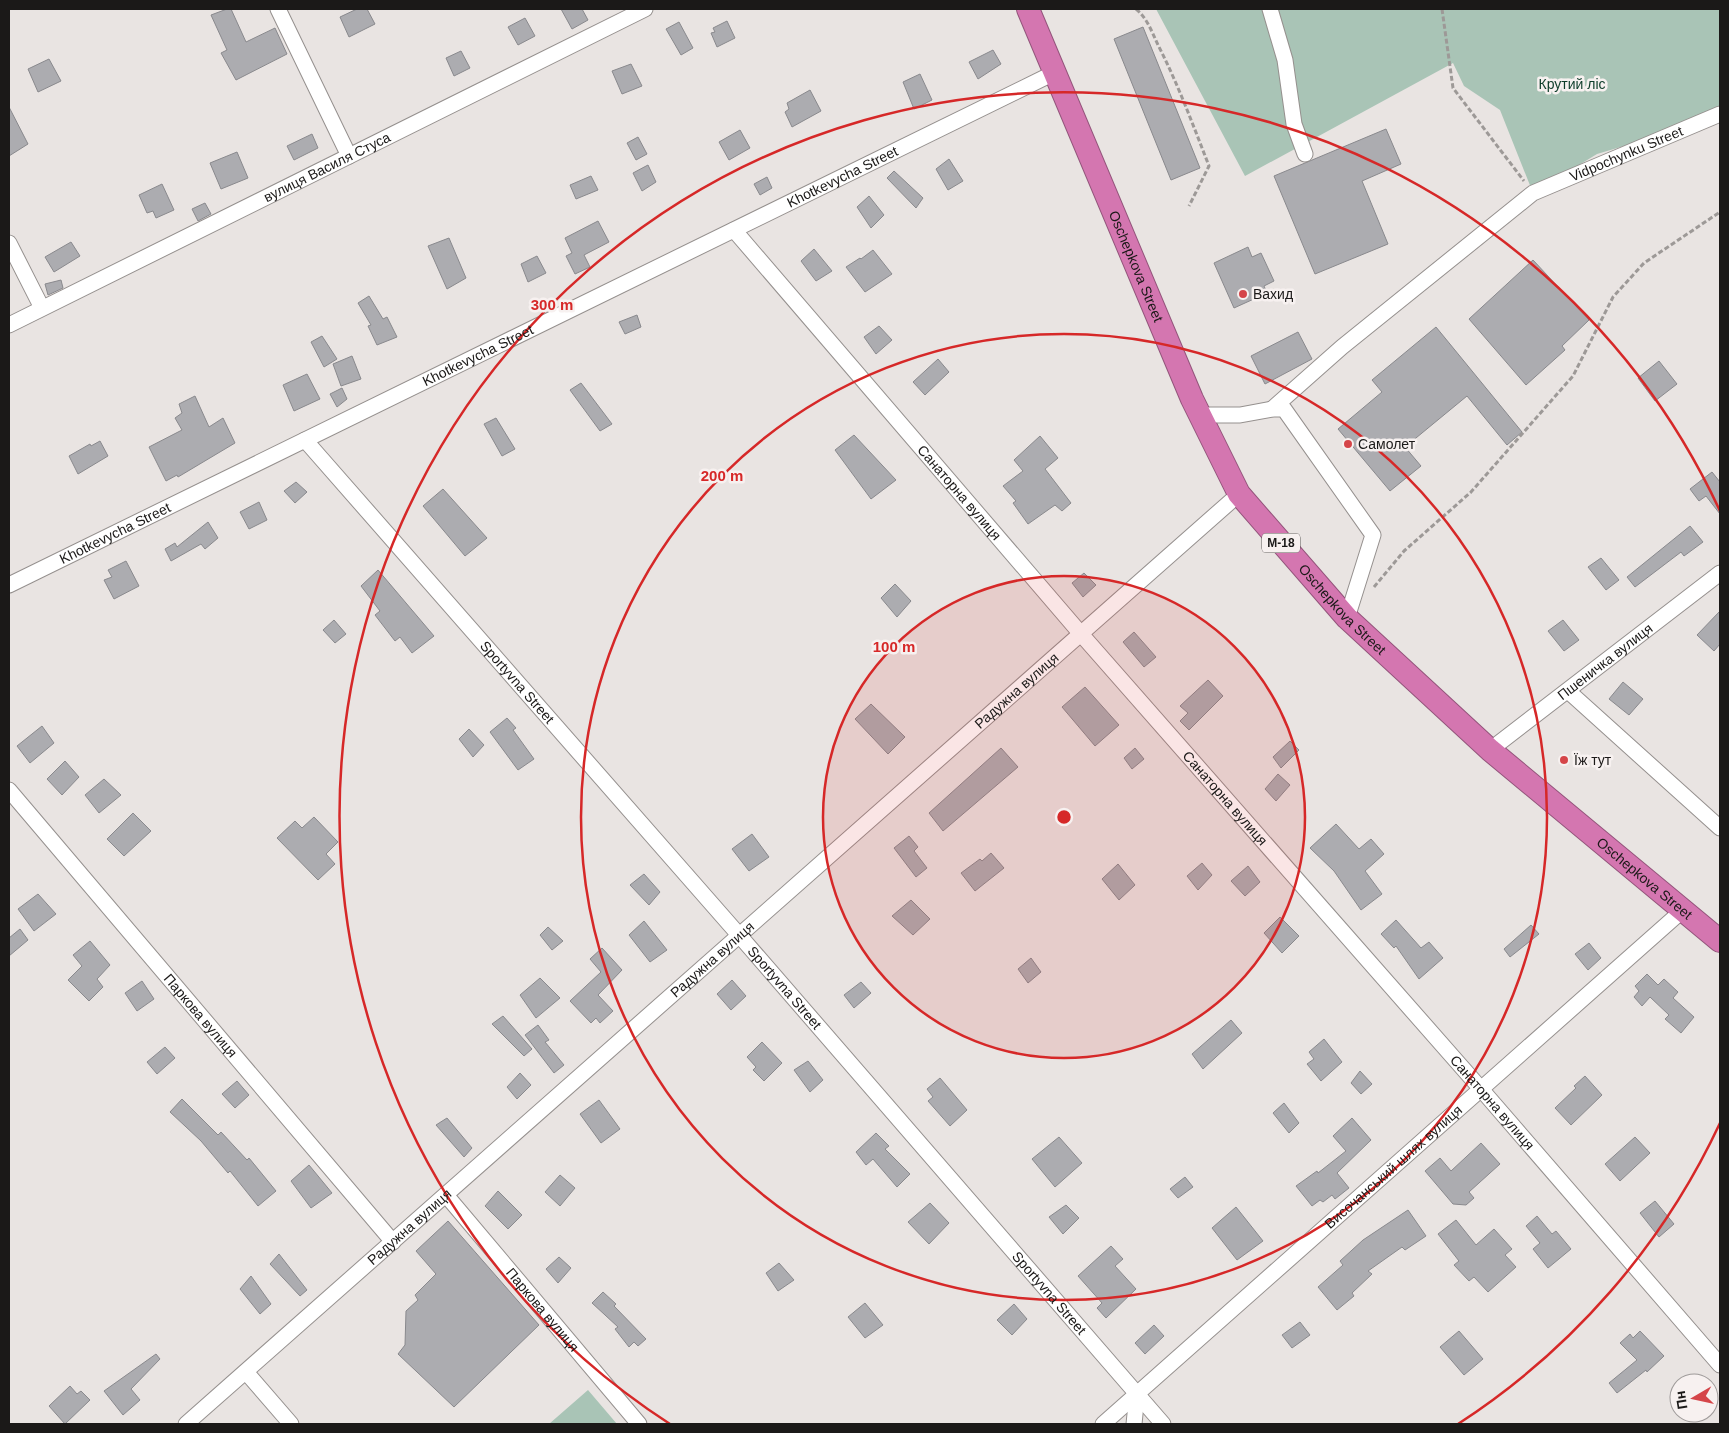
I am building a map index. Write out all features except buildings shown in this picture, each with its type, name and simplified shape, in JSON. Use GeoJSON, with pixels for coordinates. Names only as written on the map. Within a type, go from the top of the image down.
{"type":"FeatureCollection","features":[{"type":"Feature","properties":{"kind":"highway","name":"Oschepkova Street"},"geometry":{"type":"LineString","coordinates":[[1028,9],[1200,415],[1238,494],[1347,618],[1490,750],[1720,941]]}},
{"type":"Feature","properties":{"kind":"street"},"geometry":{"type":"LineString","coordinates":[[278,9],[349,156]]}},
{"type":"Feature","properties":{"kind":"street","name":"вулиця Василя Стуса"},"geometry":{"type":"LineString","coordinates":[[9,325],[645,9]]}},
{"type":"Feature","properties":{"kind":"street"},"geometry":{"type":"LineString","coordinates":[[1270,9],[1285,60],[1294,124],[1305,154]]}},
{"type":"Feature","properties":{"kind":"street","name":"Khotkevycha Street"},"geometry":{"type":"LineString","coordinates":[[9,585],[1056,72]]}},
{"type":"Feature","properties":{"kind":"street","name":"Vidpochynku Street"},"geometry":{"type":"LineString","coordinates":[[1272,409],[1342,347],[1533,193],[1720,114]]}},
{"type":"Feature","properties":{"kind":"street","name":"Санаторна вулиця"},"geometry":{"type":"LineString","coordinates":[[734,230],[1081,634],[1481,1088],[1720,1365]]}},
{"type":"Feature","properties":{"kind":"street"},"geometry":{"type":"LineString","coordinates":[[9,243],[42,308]]}},
{"type":"Feature","properties":{"kind":"street"},"geometry":{"type":"LineString","coordinates":[[1200,415],[1240,415],[1272,409],[1284,409],[1373,535],[1347,618]]}},
{"type":"Feature","properties":{"kind":"street","name":"Sportyvna Street"},"geometry":{"type":"LineString","coordinates":[[305,440],[1163,1424]]}},
{"type":"Feature","properties":{"kind":"street","name":"Радужна вулиця"},"geometry":{"type":"LineString","coordinates":[[186,1424],[1238,494]]}},
{"type":"Feature","properties":{"kind":"street","name":"Пшеничка вулиця"},"geometry":{"type":"LineString","coordinates":[[1490,750],[1720,573]]}},
{"type":"Feature","properties":{"kind":"street"},"geometry":{"type":"LineString","coordinates":[[1568,691],[1720,828]]}},
{"type":"Feature","properties":{"kind":"street","name":"Паркова вулиця"},"geometry":{"type":"LineString","coordinates":[[9,790],[393,1242]]}},
{"type":"Feature","properties":{"kind":"street","name":"Височанський шлях вулиця"},"geometry":{"type":"LineString","coordinates":[[1103,1424],[1682,910]]}},
{"type":"Feature","properties":{"kind":"street","name":"Паркова вулиця"},"geometry":{"type":"LineString","coordinates":[[446,1195],[639,1424]]}},
{"type":"Feature","properties":{"kind":"street"},"geometry":{"type":"LineString","coordinates":[[246,1372],[291,1424]]}},
{"type":"Feature","properties":{"kind":"street"},"geometry":{"type":"LineString","coordinates":[[1134,1424],[1137,1394]]}},
{"type":"Feature","properties":{"kind":"path"},"geometry":{"type":"LineString","coordinates":[[1136,9],[1144,16],[1164,56],[1209,166],[1189,206]]}},
{"type":"Feature","properties":{"kind":"path"},"geometry":{"type":"LineString","coordinates":[[1442,9],[1454,88],[1533,193]]}},
{"type":"Feature","properties":{"kind":"path"},"geometry":{"type":"LineString","coordinates":[[1372,589],[1404,551],[1471,492],[1573,376],[1613,297],[1644,263],[1720,212]]}},
{"type":"Feature","properties":{"kind":"green space","name":"Крутий ліс"},"geometry":{"type":"Polygon","coordinates":[[[1156,9],[1720,9],[1720,112],[1678,130],[1597,154],[1533,193],[1500,110],[1464,86],[1453,63],[1245,176],[1156,9]]]}},
{"type":"Feature","properties":{"kind":"green space"},"geometry":{"type":"Polygon","coordinates":[[[588,1390],[617,1424],[549,1424],[588,1390]]]}},
{"type":"Feature","properties":{"kind":"place","name":"Вахид"},"geometry":{"type":"Point","coordinates":[1243,294]}},
{"type":"Feature","properties":{"kind":"place","name":"Самолет"},"geometry":{"type":"Point","coordinates":[1348,444]}},
{"type":"Feature","properties":{"kind":"place","name":"Їж тут"},"geometry":{"type":"Point","coordinates":[1564,760]}}]}
